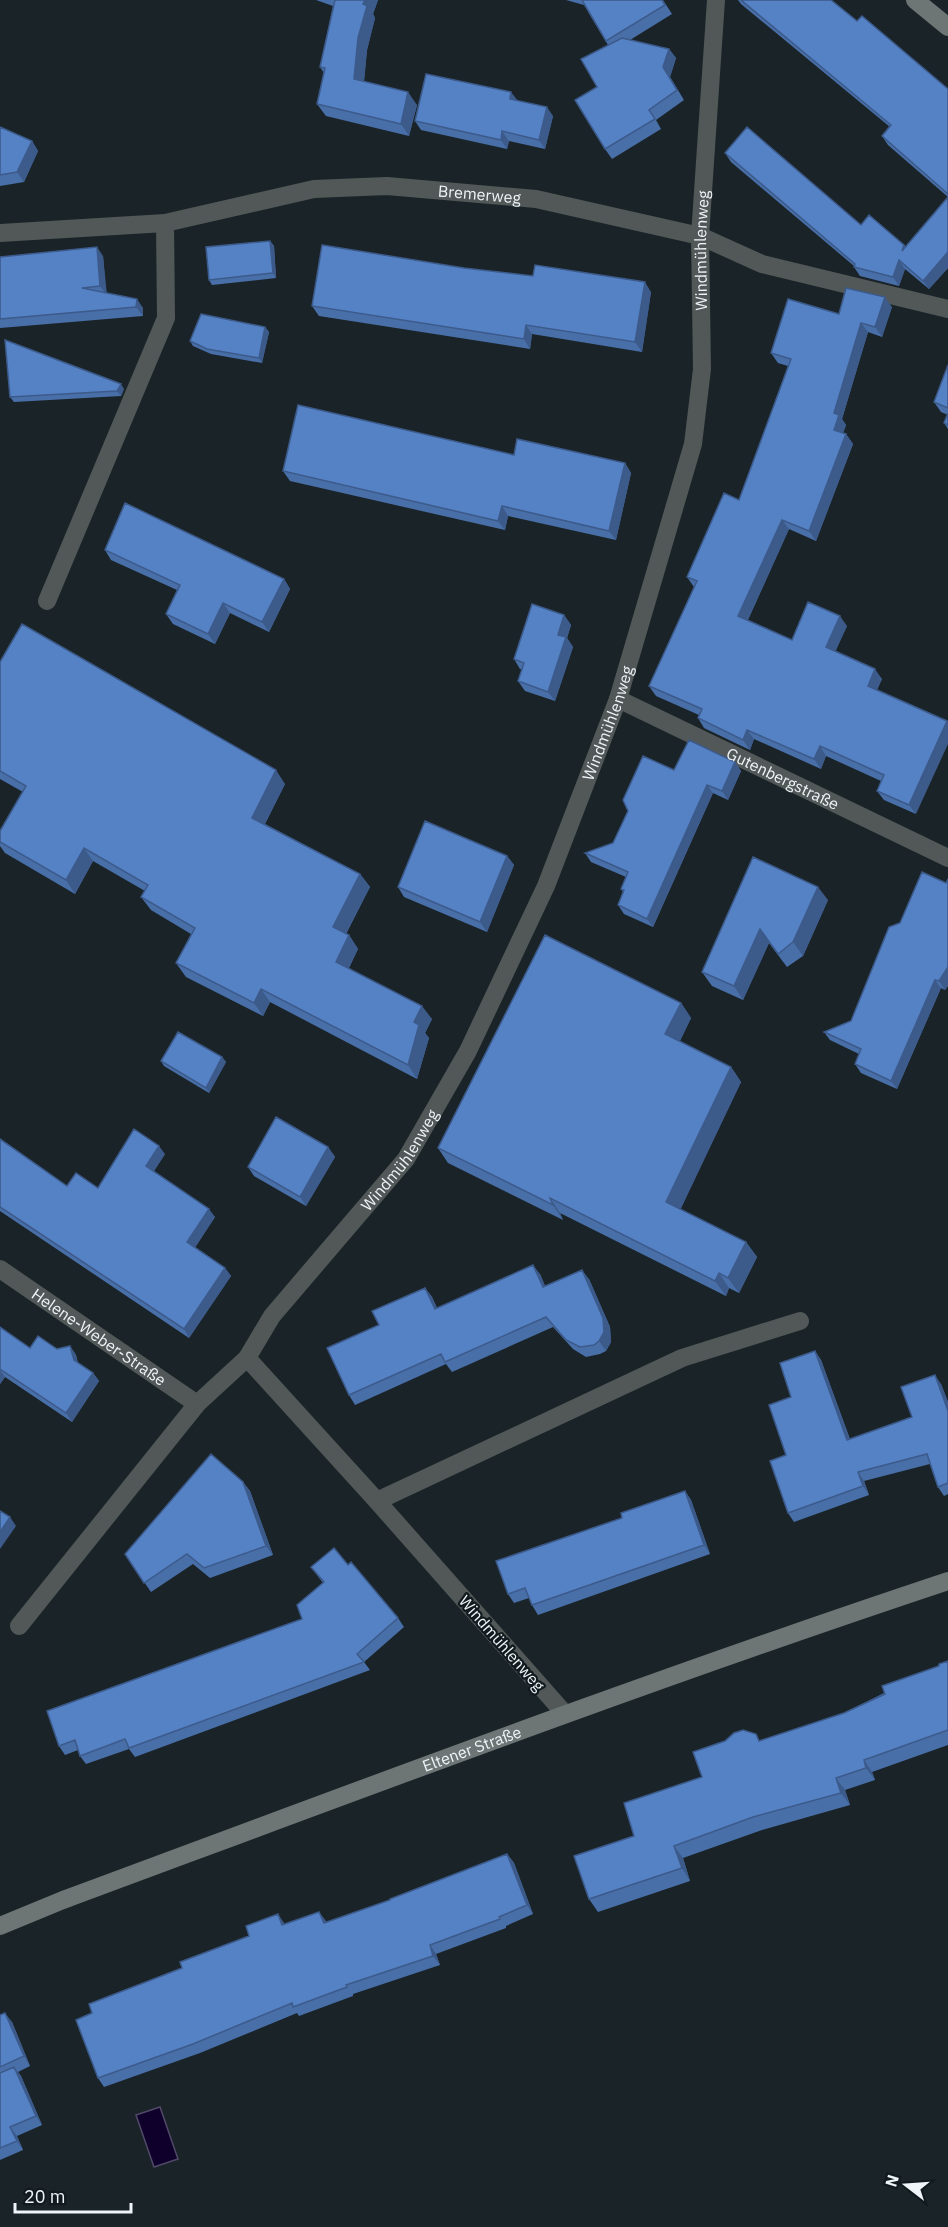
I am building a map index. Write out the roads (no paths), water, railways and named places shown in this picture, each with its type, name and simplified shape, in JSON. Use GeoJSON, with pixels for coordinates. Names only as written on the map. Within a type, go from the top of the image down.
{"type":"FeatureCollection","features":[{"type":"Feature","properties":{"kind":"main road"},"geometry":{"type":"LineString","coordinates":[[915,0],[948,27]]}},
{"type":"Feature","properties":{"kind":"main road","name":"Eltener Straße"},"geometry":{"type":"LineString","coordinates":[[0,1926],[63,1900],[565,1714],[793,1632],[948,1581]]}},
{"type":"Feature","properties":{"kind":"street","name":"Windmühlenweg"},"geometry":{"type":"LineString","coordinates":[[19,1626],[196,1404],[247,1358],[272,1316],[406,1159],[468,1051],[546,886],[618,699],[693,444],[702,369],[700,236],[716,0]]}},
{"type":"Feature","properties":{"kind":"street","name":"Bremerweg"},"geometry":{"type":"LineString","coordinates":[[0,233],[165,223],[314,189],[387,186],[536,199],[700,236],[762,264],[948,309]]}},
{"type":"Feature","properties":{"kind":"street"},"geometry":{"type":"LineString","coordinates":[[47,601],[166,318],[165,223]]}},
{"type":"Feature","properties":{"kind":"street","name":"Gutenbergstraße"},"geometry":{"type":"LineString","coordinates":[[618,699],[948,858]]}},
{"type":"Feature","properties":{"kind":"street","name":"Helene-Weber-Straße"},"geometry":{"type":"LineString","coordinates":[[0,1269],[196,1404]]}},
{"type":"Feature","properties":{"kind":"street"},"geometry":{"type":"LineString","coordinates":[[377,1501],[682,1358],[800,1321]]}},
{"type":"Feature","properties":{"kind":"street","name":"Windmühlenweg"},"geometry":{"type":"LineString","coordinates":[[247,1358],[565,1714]]}}]}
